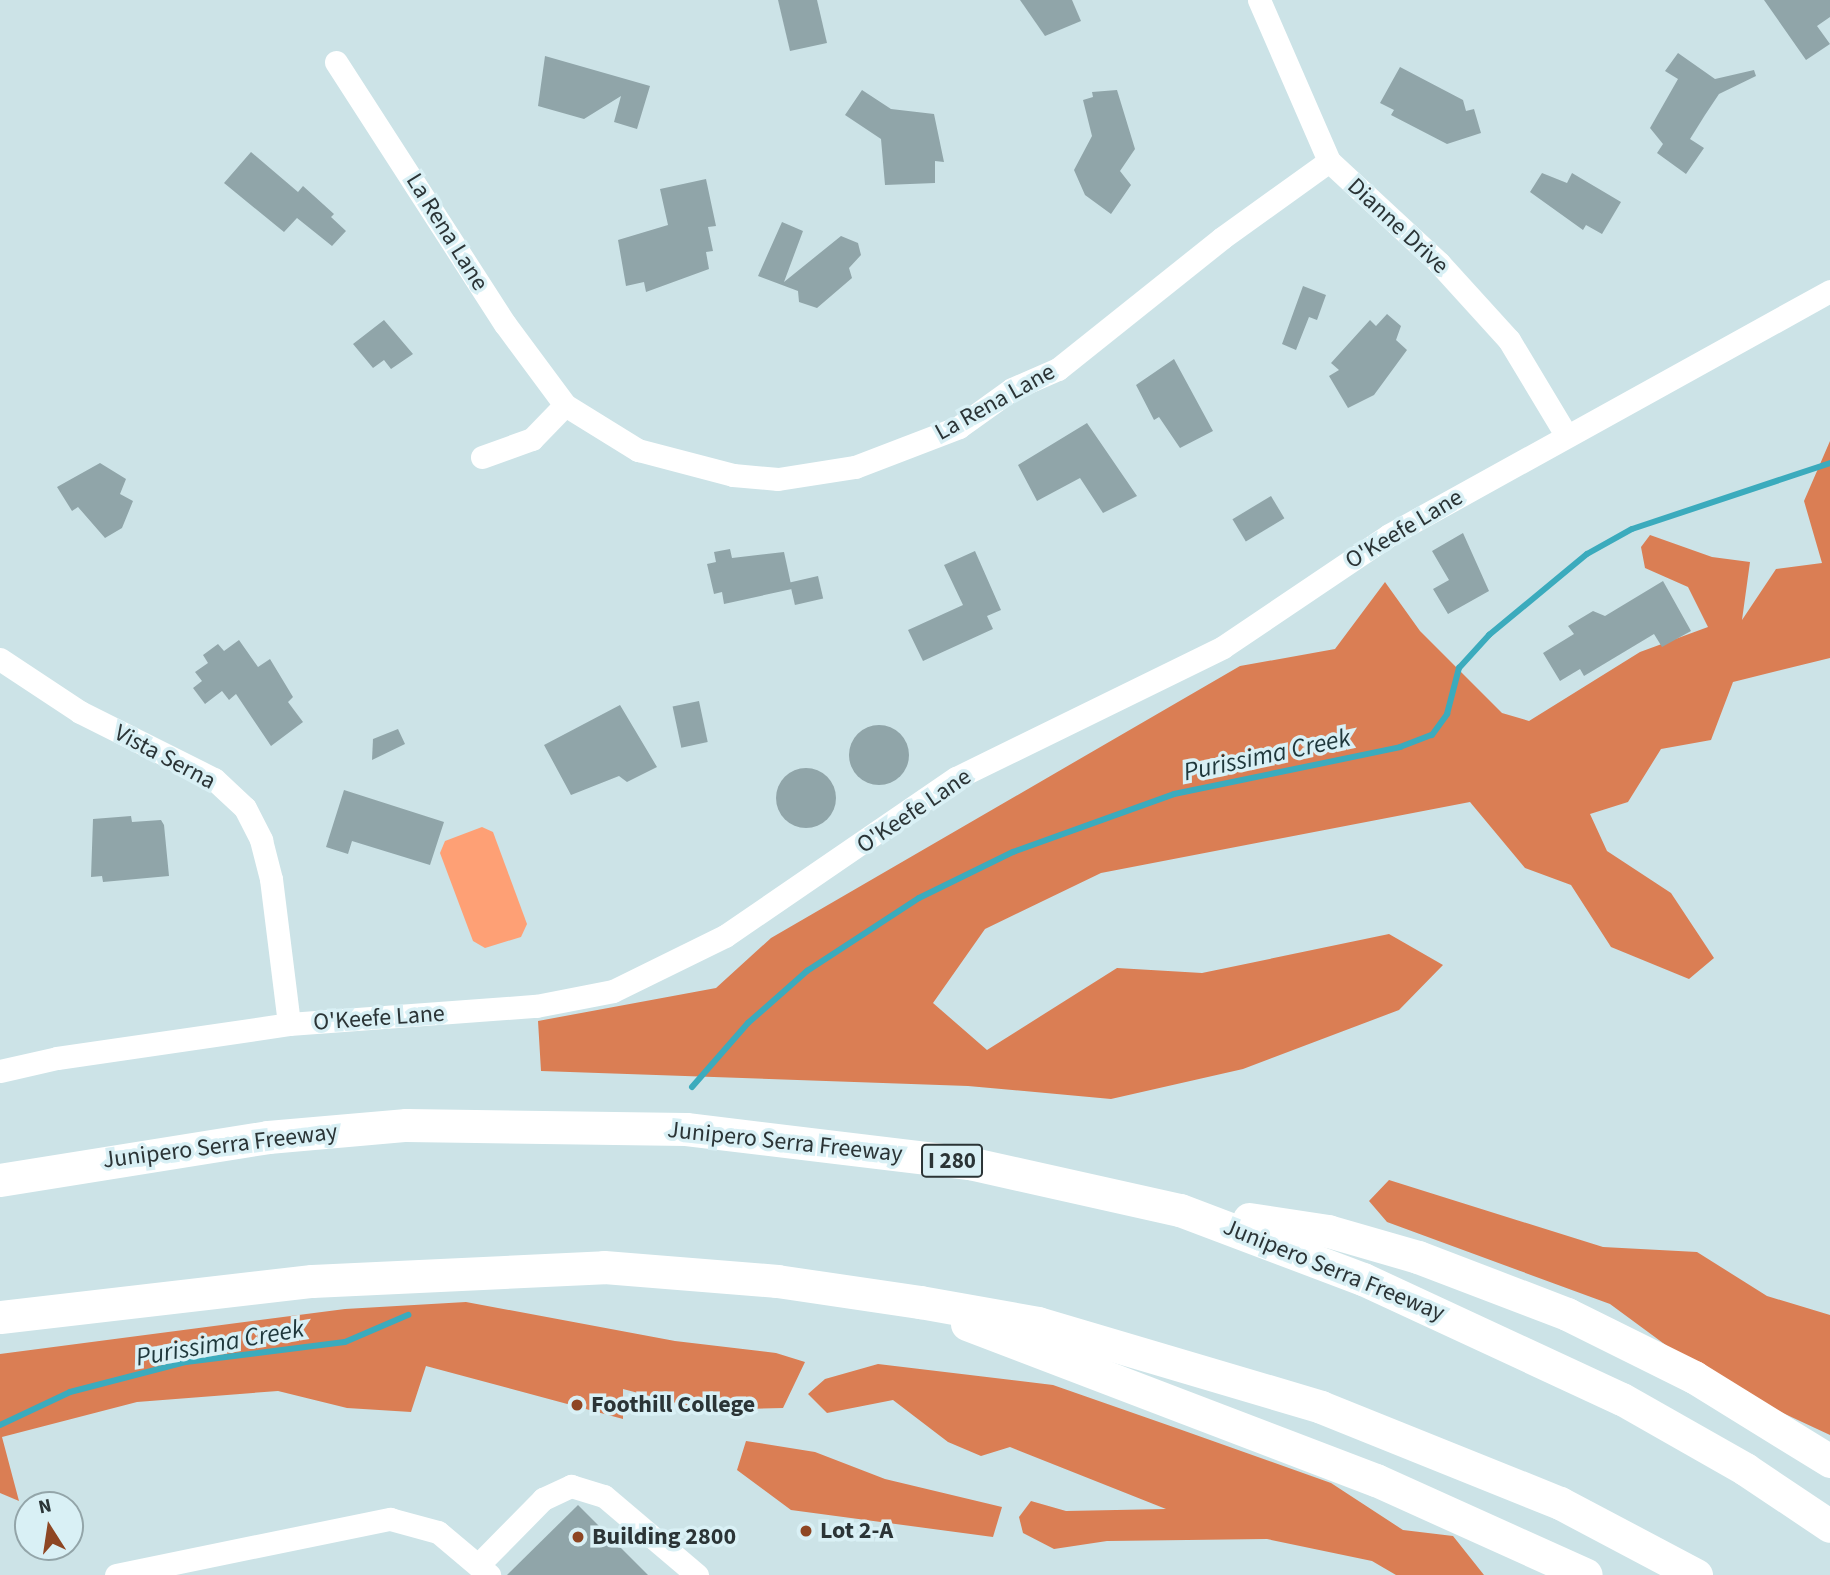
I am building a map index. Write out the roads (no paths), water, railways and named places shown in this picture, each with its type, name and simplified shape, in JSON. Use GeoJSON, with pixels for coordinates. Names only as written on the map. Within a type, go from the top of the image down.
{"type":"FeatureCollection","features":[{"type":"Feature","properties":{"kind":"highway","name":"Junipero Serra Freeway"},"geometry":{"type":"LineString","coordinates":[[0,1180],[268,1137],[406,1125],[546,1123],[686,1129],[838,1144],[969,1163],[1180,1210],[1338,1269],[1497,1338],[1712,1450],[1830,1526]]}},
{"type":"Feature","properties":{"kind":"highway"},"geometry":{"type":"LineString","coordinates":[[1180,1210],[1328,1231],[1418,1257],[1567,1314],[1830,1443]]}},
{"type":"Feature","properties":{"kind":"highway"},"geometry":{"type":"LineString","coordinates":[[0,1317],[312,1281],[591,1267],[777,1281],[920,1302],[1038,1322],[1321,1406],[1560,1503],[1696,1575]]}},
{"type":"Feature","properties":{"kind":"highway"},"geometry":{"type":"LineString","coordinates":[[920,1302],[1031,1350],[1424,1500],[1586,1575]]}},
{"type":"Feature","properties":{"kind":"highway"},"geometry":{"type":"LineString","coordinates":[[1694,1377],[1830,1461]]}},
{"type":"Feature","properties":{"kind":"street","name":"Dianne Drive"},"geometry":{"type":"LineString","coordinates":[[1259,0],[1329,161],[1489,317],[1566,435]]}},
{"type":"Feature","properties":{"kind":"street","name":"La Rena Lane"},"geometry":{"type":"LineString","coordinates":[[336,62],[505,324],[565,405],[638,450],[733,475],[778,479],[855,467],[958,427],[1012,389],[1058,369],[1222,238],[1329,161]]}},
{"type":"Feature","properties":{"kind":"street","name":"O'Keefe Lane"},"geometry":{"type":"LineString","coordinates":[[0,1071],[57,1058],[289,1024],[536,1006],[613,991],[725,936],[956,778],[1223,647],[1389,535],[1830,291]]}},
{"type":"Feature","properties":{"kind":"street"},"geometry":{"type":"LineString","coordinates":[[482,457],[532,439],[565,405]]}},
{"type":"Feature","properties":{"kind":"street","name":"Vista Serna"},"geometry":{"type":"LineString","coordinates":[[0,659],[80,712],[214,779],[245,808],[261,840],[271,879],[289,1024]]}},
{"type":"Feature","properties":{"kind":"street"},"geometry":{"type":"LineString","coordinates":[[116,1575],[390,1519],[438,1532],[484,1570],[543,1499],[571,1486],[604,1496],[696,1575]]}},
{"type":"Feature","properties":{"kind":"waterway","name":"Purissima Creek"},"geometry":{"type":"LineString","coordinates":[[692,1087],[748,1023],[807,971],[919,898],[1013,852],[1174,794],[1400,747],[1432,735],[1447,714],[1459,668],[1489,635],[1587,554],[1632,529],[1830,463]]}},
{"type":"Feature","properties":{"kind":"waterway","name":"Purissima Creek"},"geometry":{"type":"LineString","coordinates":[[0,1425],[70,1392],[186,1362],[345,1342],[408,1315]]}},
{"type":"Feature","properties":{"kind":"place","name":"Foothill College"},"geometry":{"type":"Point","coordinates":[577,1405]}},
{"type":"Feature","properties":{"kind":"place","name":"Lot 2-A"},"geometry":{"type":"Point","coordinates":[806,1531]}},
{"type":"Feature","properties":{"kind":"place","name":"Building 2800"},"geometry":{"type":"Point","coordinates":[578,1537]}}]}
